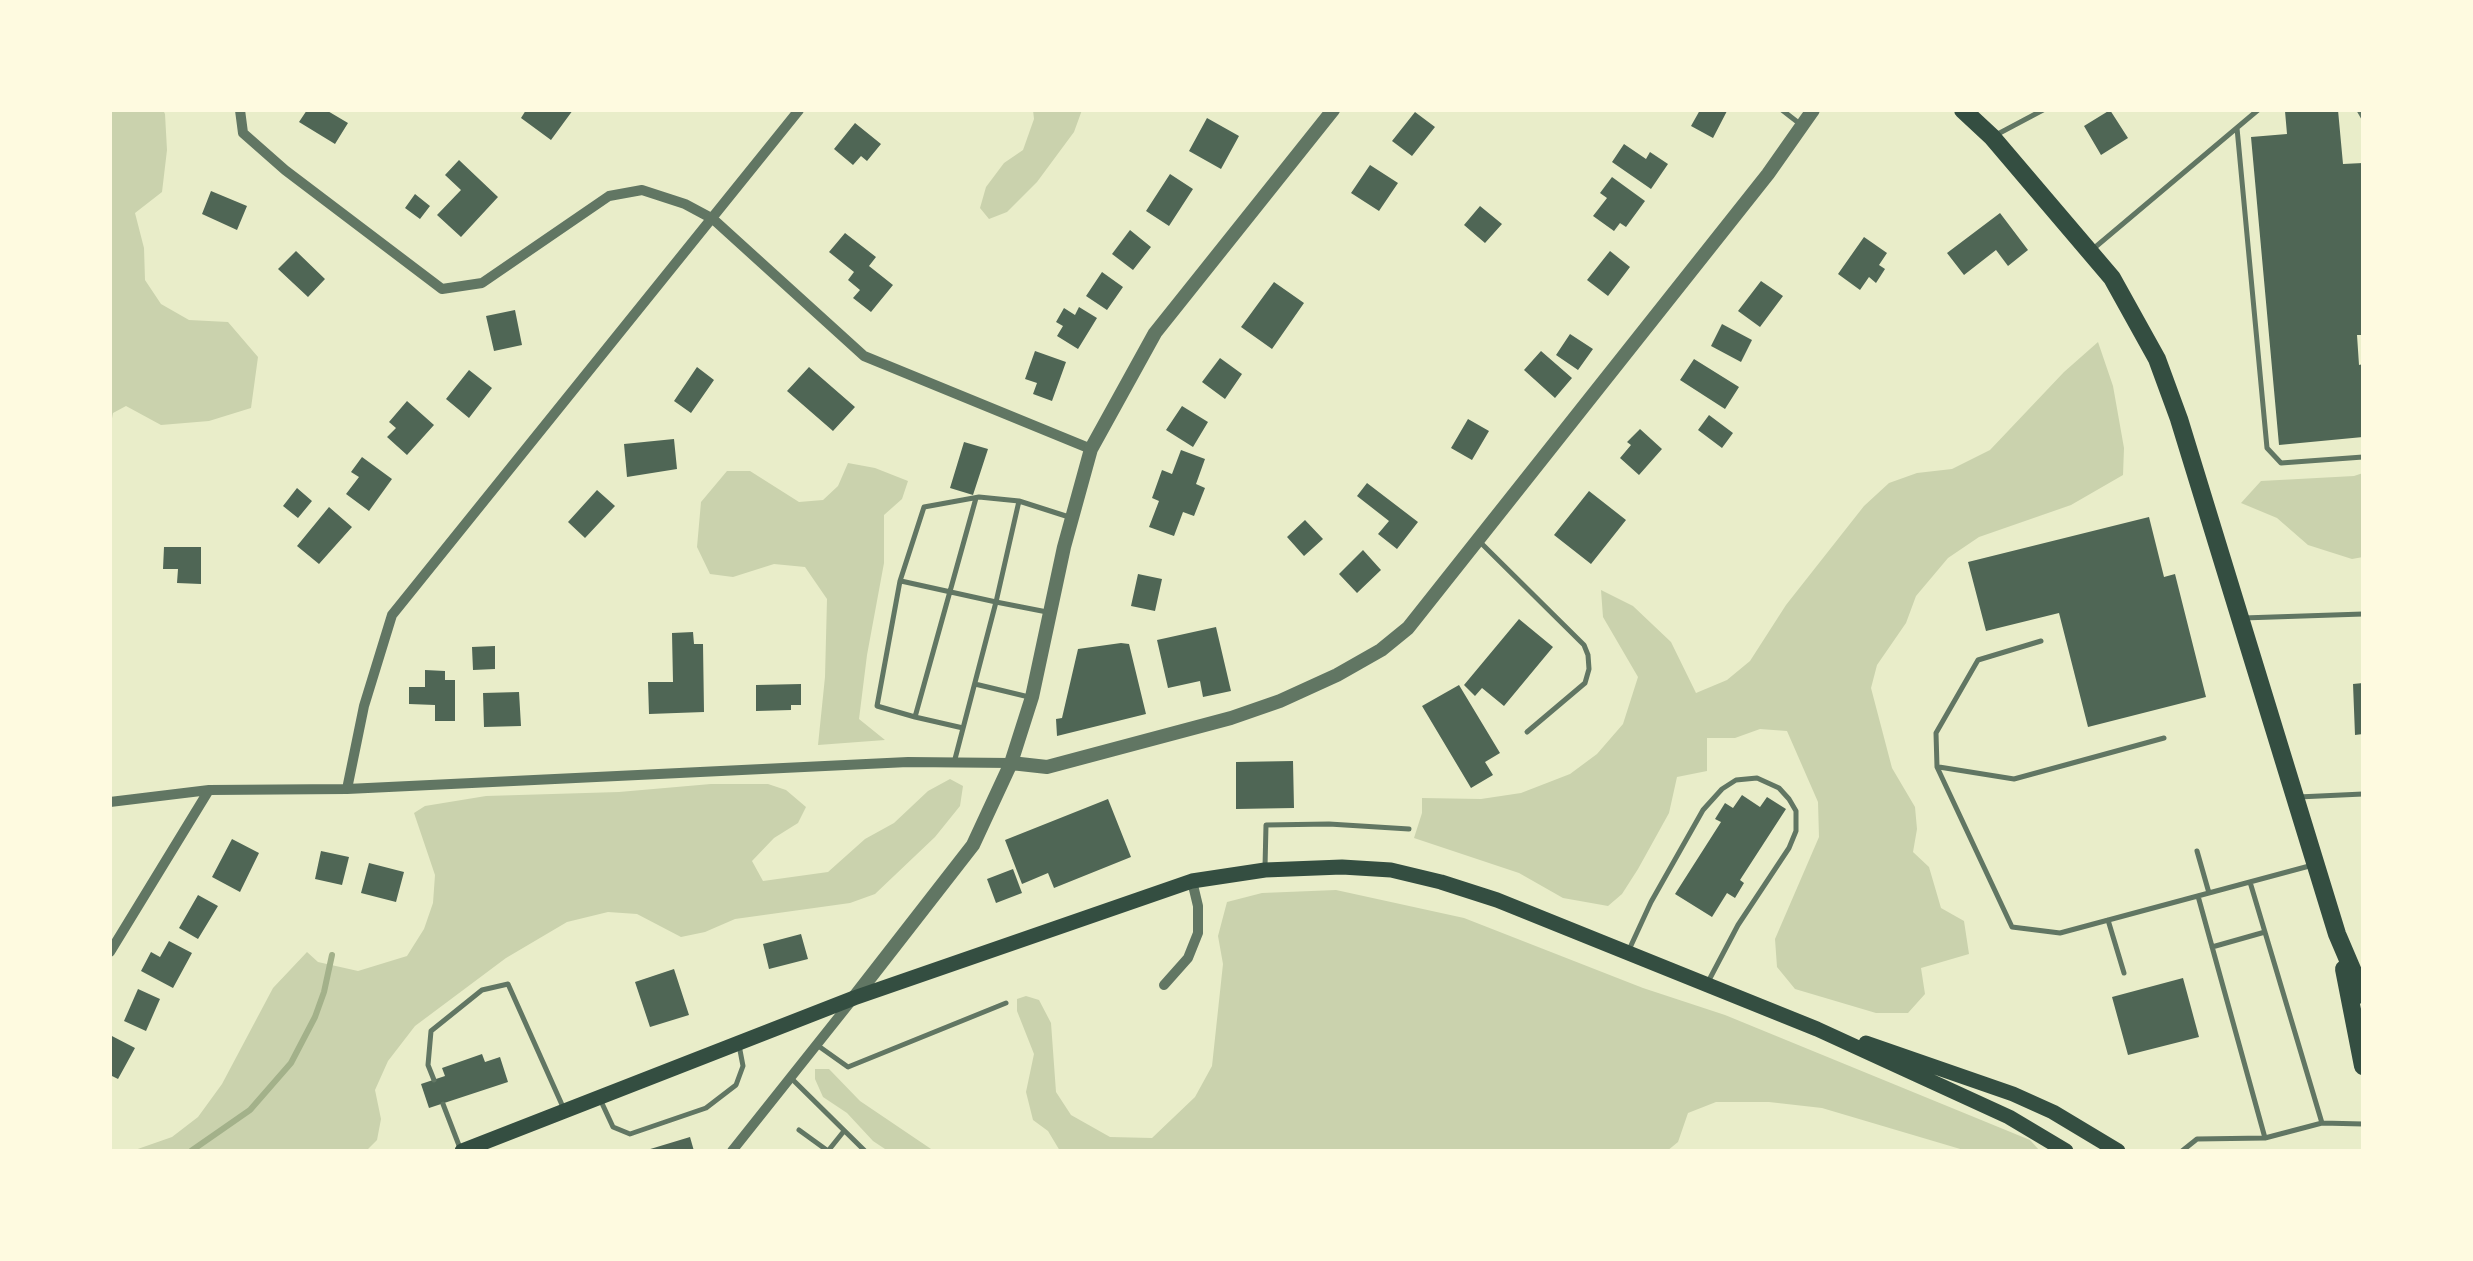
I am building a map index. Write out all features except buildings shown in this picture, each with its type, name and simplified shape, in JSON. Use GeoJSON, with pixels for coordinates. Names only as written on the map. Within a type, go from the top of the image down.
{"type":"FeatureCollection","features":[{"type":"Feature","properties":{"kind":"main road"},"geometry":{"type":"LineString","coordinates":[[1963,110],[1992,137],[2112,278],[2157,359],[2337,934],[2363,1066]]}},
{"type":"Feature","properties":{"kind":"main road"},"geometry":{"type":"LineString","coordinates":[[462,1151],[854,998],[1192,881],[1264,870],[1342,867],[1391,870],[1497,900],[1816,1029],[2009,1117],[2066,1151]]}},
{"type":"Feature","properties":{"kind":"main road"},"geometry":{"type":"LineString","coordinates":[[2337,934],[2363,994]]}},
{"type":"Feature","properties":{"kind":"main road"},"geometry":{"type":"LineString","coordinates":[[1816,1029],[1918,1059],[2013,1094],[2118,1151]]}},
{"type":"Feature","properties":{"kind":"street"},"geometry":{"type":"LineString","coordinates":[[240,110],[243,133],[271,158],[442,289],[482,283],[609,196],[642,190],[685,204],[712,219],[864,356],[1091,449]]}},
{"type":"Feature","properties":{"kind":"street"},"geometry":{"type":"LineString","coordinates":[[348,788],[364,706],[392,615],[799,110]]}},
{"type":"Feature","properties":{"kind":"street"},"geometry":{"type":"LineString","coordinates":[[732,1151],[973,845],[1011,763],[1032,698],[1091,449],[1156,333],[1333,110]]}},
{"type":"Feature","properties":{"kind":"street"},"geometry":{"type":"LineString","coordinates":[[110,802],[208,790],[348,788],[908,762],[1047,767],[1231,718],[1337,675],[1381,650],[1408,628],[1768,174],[1813,110]]}},
{"type":"Feature","properties":{"kind":"street"},"geometry":{"type":"LineString","coordinates":[[110,952],[208,790]]}},
{"type":"Feature","properties":{"kind":"street"},"geometry":{"type":"LineString","coordinates":[[1164,985],[1188,958],[1198,933],[1198,906],[1192,881]]}},
{"type":"Feature","properties":{"kind":"lane"},"geometry":{"type":"LineString","coordinates":[[1782,110],[1802,126]]}},
{"type":"Feature","properties":{"kind":"lane"},"geometry":{"type":"LineString","coordinates":[[1992,137],[2044,110]]}},
{"type":"Feature","properties":{"kind":"lane"},"geometry":{"type":"LineString","coordinates":[[2090,250],[2258,110]]}},
{"type":"Feature","properties":{"kind":"lane"},"geometry":{"type":"LineString","coordinates":[[2359,110],[2363,116]]}},
{"type":"Feature","properties":{"kind":"lane"},"geometry":{"type":"LineString","coordinates":[[2237,128],[2268,448],[2282,463],[2363,457]]}},
{"type":"Feature","properties":{"kind":"lane"},"geometry":{"type":"LineString","coordinates":[[963,728],[877,706],[900,580],[924,506],[976,498],[1019,501],[1072,518]]}},
{"type":"Feature","properties":{"kind":"lane"},"geometry":{"type":"LineString","coordinates":[[916,717],[976,498]]}},
{"type":"Feature","properties":{"kind":"lane"},"geometry":{"type":"LineString","coordinates":[[955,762],[1019,501]]}},
{"type":"Feature","properties":{"kind":"lane"},"geometry":{"type":"LineString","coordinates":[[1479,541],[1584,645],[1588,655],[1584,683],[1527,732]]}},
{"type":"Feature","properties":{"kind":"lane"},"geometry":{"type":"LineString","coordinates":[[900,580],[1050,613]]}},
{"type":"Feature","properties":{"kind":"lane"},"geometry":{"type":"LineString","coordinates":[[2240,618],[2363,614]]}},
{"type":"Feature","properties":{"kind":"lane"},"geometry":{"type":"LineString","coordinates":[[2041,641],[1978,660],[1936,733],[1937,767],[2012,927],[2060,933],[2316,864]]}},
{"type":"Feature","properties":{"kind":"lane"},"geometry":{"type":"LineString","coordinates":[[975,684],[1032,698]]}},
{"type":"Feature","properties":{"kind":"lane"},"geometry":{"type":"LineString","coordinates":[[1937,767],[2014,780],[2164,738]]}},
{"type":"Feature","properties":{"kind":"lane"},"geometry":{"type":"LineString","coordinates":[[1628,953],[1651,902],[1703,810],[1736,780],[1757,778],[1779,788],[1789,799],[1796,811],[1796,830],[1789,848],[1738,924],[1707,984]]}},
{"type":"Feature","properties":{"kind":"lane"},"geometry":{"type":"LineString","coordinates":[[2295,797],[2363,794]]}},
{"type":"Feature","properties":{"kind":"lane"},"geometry":{"type":"LineString","coordinates":[[1264,870],[1266,825],[1410,829]]}},
{"type":"Feature","properties":{"kind":"lane"},"geometry":{"type":"LineString","coordinates":[[2197,851],[2209,894]]}},
{"type":"Feature","properties":{"kind":"lane"},"geometry":{"type":"LineString","coordinates":[[2250,882],[2322,1123]]}},
{"type":"Feature","properties":{"kind":"lane"},"geometry":{"type":"LineString","coordinates":[[2198,896],[2266,1138]]}},
{"type":"Feature","properties":{"kind":"lane"},"geometry":{"type":"LineString","coordinates":[[2108,920],[2124,973]]}},
{"type":"Feature","properties":{"kind":"lane"},"geometry":{"type":"LineString","coordinates":[[2212,947],[2265,932]]}},
{"type":"Feature","properties":{"kind":"lane"},"geometry":{"type":"LineString","coordinates":[[434,1080],[428,1065],[431,1031],[482,990],[508,984],[564,1110]]}},
{"type":"Feature","properties":{"kind":"lane"},"geometry":{"type":"LineString","coordinates":[[817,1045],[848,1067],[1006,1004]]}},
{"type":"Feature","properties":{"kind":"lane"},"geometry":{"type":"LineString","coordinates":[[599,1096],[613,1126],[630,1134],[706,1108],[736,1085],[742,1066],[739,1042]]}},
{"type":"Feature","properties":{"kind":"lane"},"geometry":{"type":"LineString","coordinates":[[790,1078],[864,1151]]}},
{"type":"Feature","properties":{"kind":"lane"},"geometry":{"type":"LineString","coordinates":[[442,1104],[462,1151]]}},
{"type":"Feature","properties":{"kind":"lane"},"geometry":{"type":"LineString","coordinates":[[2182,1151],[2196,1139],[2266,1138],[2322,1123],[2363,1124]]}},
{"type":"Feature","properties":{"kind":"lane"},"geometry":{"type":"LineString","coordinates":[[799,1130],[828,1151],[844,1131]]}},
{"type":"Feature","properties":{"kind":"green space"},"geometry":{"type":"Polygon","coordinates":[[[110,110],[163,110],[165,114],[167,150],[162,192],[135,213],[144,248],[145,280],[161,304],[189,320],[228,322],[258,357],[251,408],[209,421],[161,425],[126,406],[113,413],[110,429],[110,110]]]}},
{"type":"Feature","properties":{"kind":"green space"},"geometry":{"type":"Polygon","coordinates":[[[1033,110],[1082,110],[1074,132],[1037,182],[1007,212],[989,219],[980,208],[986,187],[1004,163],[1023,150],[1034,119],[1033,110]]]}},
{"type":"Feature","properties":{"kind":"green space"},"geometry":{"type":"Polygon","coordinates":[[[2098,342],[2113,386],[2124,448],[2123,475],[2071,505],[1979,537],[1948,558],[1916,596],[1906,623],[1877,665],[1871,688],[1892,768],[1915,807],[1913,852],[1929,867],[1941,908],[1964,921],[1969,954],[1921,968],[1925,994],[1908,1013],[1876,1013],[1795,989],[1777,967],[1775,939],[1819,837],[1818,802],[1787,731],[1760,729],[1735,738],[1707,738],[1707,771],[1677,777],[1669,813],[1622,894],[1608,906],[1563,898],[1519,873],[1414,838],[1422,798],[1481,799],[1521,793],[1570,774],[1597,754],[1623,724],[1638,677],[1603,617],[1601,590],[1633,606],[1671,642],[1696,693],[1727,680],[1750,661],[1786,605],[1864,506],[1889,483],[1917,473],[1952,469],[1990,450],[2098,342]]]}},
{"type":"Feature","properties":{"kind":"green space"},"geometry":{"type":"Polygon","coordinates":[[[848,463],[908,481],[902,499],[884,515],[884,563],[859,719],[885,740],[818,745],[827,599],[805,567],[774,564],[733,577],[710,574],[697,547],[701,502],[727,471],[750,471],[799,502],[823,500],[838,486],[848,463]]]}},
{"type":"Feature","properties":{"kind":"green space"},"geometry":{"type":"Polygon","coordinates":[[[2363,473],[2363,557],[2352,559],[2308,545],[2277,518],[2241,503],[2261,481],[2363,473]]]}},
{"type":"Feature","properties":{"kind":"green space"},"geometry":{"type":"Polygon","coordinates":[[[950,779],[963,786],[960,806],[935,837],[875,894],[850,903],[735,919],[681,937],[637,914],[608,912],[567,922],[506,958],[415,1026],[388,1061],[375,1090],[381,1119],[377,1140],[366,1151],[132,1151],[172,1137],[198,1117],[222,1084],[273,988],[307,952],[318,962],[358,971],[407,956],[424,929],[433,903],[435,875],[414,813],[425,806],[486,796],[768,784],[786,790],[806,807],[798,823],[774,838],[752,861],[763,881],[828,872],[865,839],[894,823],[928,791],[950,779]]]}},
{"type":"Feature","properties":{"kind":"green space"},"geometry":{"type":"Polygon","coordinates":[[[1336,890],[1464,918],[1643,988],[1725,1015],[2030,1140],[2040,1151],[1967,1151],[1822,1108],[1769,1102],[1716,1102],[1688,1113],[1678,1142],[1667,1151],[1060,1151],[1048,1131],[1033,1120],[1026,1092],[1034,1054],[1017,1011],[1017,999],[1026,996],[1039,1000],[1051,1023],[1056,1092],[1071,1115],[1110,1137],[1152,1138],[1195,1097],[1212,1066],[1223,964],[1218,936],[1227,902],[1262,893],[1336,890]]]}},
{"type":"Feature","properties":{"kind":"green space"},"geometry":{"type":"Polygon","coordinates":[[[815,1069],[829,1069],[860,1101],[934,1151],[888,1151],[873,1141],[847,1113],[823,1097],[815,1069]]]}},
{"type":"Feature","properties":{"kind":"waterway"},"geometry":{"type":"LineString","coordinates":[[191,1151],[250,1110],[291,1063],[315,1017],[332,955]]}}]}
